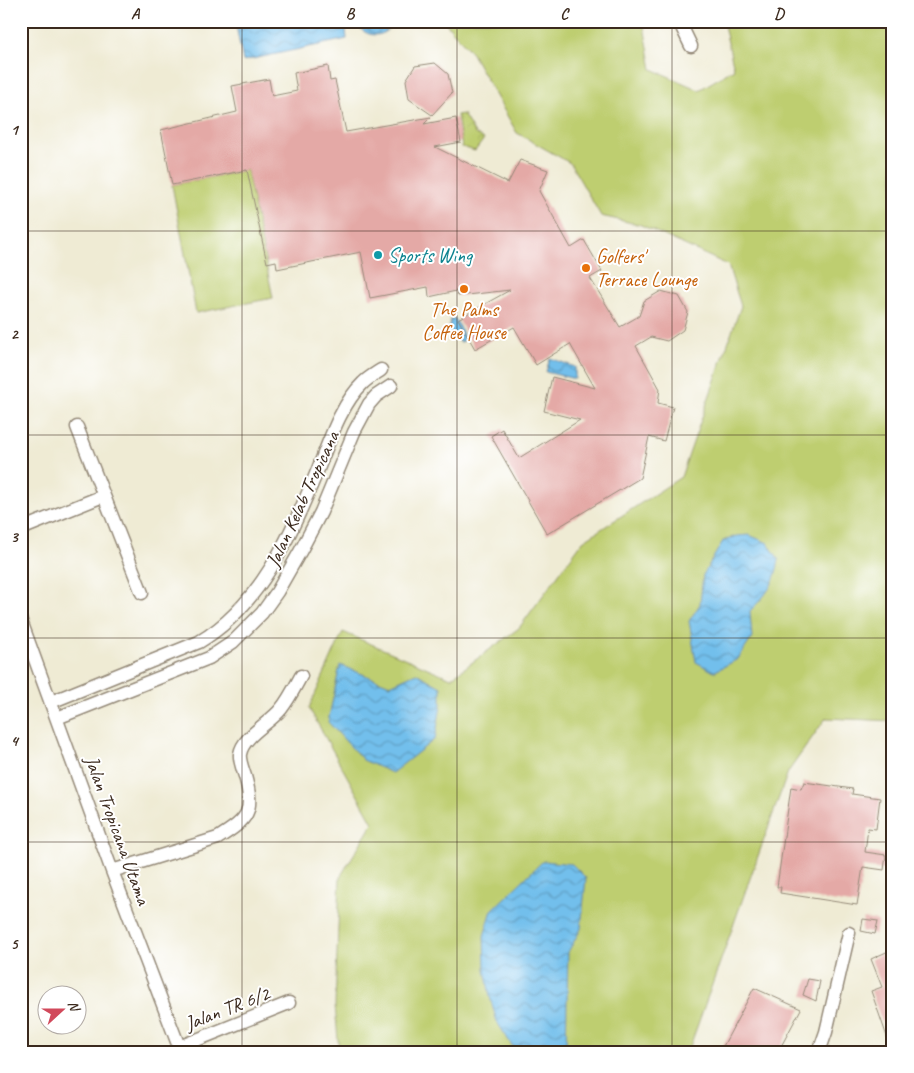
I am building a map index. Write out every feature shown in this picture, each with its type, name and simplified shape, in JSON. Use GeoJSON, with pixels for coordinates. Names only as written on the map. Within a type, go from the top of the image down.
{"type":"FeatureCollection","features":[{"type":"Feature","properties":{"kind":"street"},"geometry":{"type":"LineString","coordinates":[[679,21],[691,46]]}},
{"type":"Feature","properties":{"kind":"street","name":"Jalan Kelab Tropicana"},"geometry":{"type":"LineString","coordinates":[[51,702],[199,642],[232,616],[253,594],[284,546],[330,437],[346,406],[362,384],[381,370]]}},
{"type":"Feature","properties":{"kind":"street","name":"Jalan Kelab Tropicana"},"geometry":{"type":"LineString","coordinates":[[57,718],[209,658],[233,642],[246,630],[262,613],[277,592],[301,550],[321,512],[354,432],[369,404],[376,396],[391,386]]}},
{"type":"Feature","properties":{"kind":"street"},"geometry":{"type":"LineString","coordinates":[[77,427],[142,593]]}},
{"type":"Feature","properties":{"kind":"street"},"geometry":{"type":"LineString","coordinates":[[21,529],[103,496]]}},
{"type":"Feature","properties":{"kind":"street","name":"Jalan Tropicana Utama"},"geometry":{"type":"LineString","coordinates":[[21,621],[112,871],[180,1049]]}},
{"type":"Feature","properties":{"kind":"street"},"geometry":{"type":"LineString","coordinates":[[112,871],[218,838],[245,817],[250,805],[250,792],[240,754],[244,744],[251,735],[274,717],[282,707],[301,676]]}},
{"type":"Feature","properties":{"kind":"street"},"geometry":{"type":"LineString","coordinates":[[819,1052],[826,1032],[849,933]]}},
{"type":"Feature","properties":{"kind":"street","name":"Jalan TR 6/2"},"geometry":{"type":"LineString","coordinates":[[180,1049],[289,1003]]}},
{"type":"Feature","properties":{"kind":"green space"},"geometry":{"type":"Polygon","coordinates":[[[444,21],[643,21],[652,69],[699,90],[734,69],[723,21],[893,21],[893,721],[826,718],[788,772],[688,1052],[339,1052],[335,1005],[340,877],[373,823],[309,708],[343,632],[451,678],[519,628],[583,541],[681,477],[741,306],[728,265],[641,225],[601,216],[570,163],[517,133],[471,52],[444,21]]]}},
{"type":"Feature","properties":{"kind":"green space"},"geometry":{"type":"Polygon","coordinates":[[[463,114],[475,134],[484,139],[475,151],[462,147],[457,115],[463,114]]]}},
{"type":"Feature","properties":{"kind":"green space"},"geometry":{"type":"Polygon","coordinates":[[[247,170],[273,298],[196,313],[172,185],[247,170]]]}},
{"type":"Feature","properties":{"kind":"water"},"geometry":{"type":"Polygon","coordinates":[[[235,21],[345,21],[347,39],[243,61],[235,21]]]}},
{"type":"Feature","properties":{"kind":"water"},"geometry":{"type":"Polygon","coordinates":[[[355,21],[393,21],[385,32],[374,35],[363,31],[355,21]]]}},
{"type":"Feature","properties":{"kind":"water"},"geometry":{"type":"Polygon","coordinates":[[[454,318],[465,340],[461,342],[451,337],[448,331],[451,319],[454,318]]]}},
{"type":"Feature","properties":{"kind":"water"},"geometry":{"type":"Polygon","coordinates":[[[550,358],[575,367],[575,379],[546,372],[550,358]]]}},
{"type":"Feature","properties":{"kind":"water"},"geometry":{"type":"Polygon","coordinates":[[[749,535],[768,543],[779,560],[777,569],[769,588],[750,611],[752,638],[738,659],[714,672],[696,662],[689,621],[700,604],[703,575],[723,541],[736,536],[749,535]]]}},
{"type":"Feature","properties":{"kind":"water"},"geometry":{"type":"Polygon","coordinates":[[[340,665],[390,685],[416,673],[441,687],[441,706],[435,739],[392,773],[363,760],[328,722],[340,665]]]}},
{"type":"Feature","properties":{"kind":"water"},"geometry":{"type":"Polygon","coordinates":[[[543,861],[572,864],[586,878],[581,929],[568,952],[566,1052],[516,1052],[497,1022],[490,997],[485,969],[484,936],[492,910],[543,861]]]}},
{"type":"Feature","properties":{"kind":"building"},"geometry":{"type":"Polygon","coordinates":[[[435,63],[448,74],[452,93],[432,115],[409,99],[406,80],[415,66],[435,63]]]}},
{"type":"Feature","properties":{"kind":"building"},"geometry":{"type":"Polygon","coordinates":[[[328,66],[330,81],[335,80],[346,132],[431,117],[424,124],[456,118],[461,142],[435,147],[508,183],[520,160],[548,170],[539,191],[571,248],[584,240],[602,271],[590,278],[620,327],[639,316],[644,301],[661,291],[679,296],[688,312],[683,330],[667,341],[651,337],[636,346],[660,389],[658,403],[673,407],[664,441],[649,437],[640,478],[547,534],[491,436],[502,429],[519,458],[580,420],[544,411],[552,377],[595,388],[570,344],[536,365],[514,327],[475,349],[458,319],[510,290],[458,296],[456,291],[429,297],[428,287],[370,298],[361,252],[277,269],[276,261],[267,263],[247,170],[172,185],[161,130],[237,112],[232,86],[269,79],[272,96],[297,91],[294,73],[328,66]]]}},
{"type":"Feature","properties":{"kind":"building"},"geometry":{"type":"Polygon","coordinates":[[[804,782],[853,789],[852,794],[880,798],[876,829],[868,828],[865,852],[886,855],[884,870],[863,867],[857,905],[780,893],[781,887],[777,887],[791,787],[801,789],[804,782]]]}},
{"type":"Feature","properties":{"kind":"building"},"geometry":{"type":"Polygon","coordinates":[[[863,919],[878,921],[875,934],[861,931],[863,919]]]}},
{"type":"Feature","properties":{"kind":"building"},"geometry":{"type":"Polygon","coordinates":[[[893,949],[893,1047],[891,1048],[871,991],[882,987],[871,959],[893,949]]]}},
{"type":"Feature","properties":{"kind":"building"},"geometry":{"type":"Polygon","coordinates":[[[808,979],[820,981],[816,1001],[803,995],[808,979]]]}},
{"type":"Feature","properties":{"kind":"building"},"geometry":{"type":"Polygon","coordinates":[[[754,988],[801,1009],[778,1052],[720,1052],[754,988]]]}},
{"type":"Feature","properties":{"kind":"place","name":"Sports Wing"},"geometry":{"type":"Point","coordinates":[378,255]}},
{"type":"Feature","properties":{"kind":"place","name":"Golfers' Terrace Lounge"},"geometry":{"type":"Point","coordinates":[586,268]}},
{"type":"Feature","properties":{"kind":"place","name":"The Palms Coffee House"},"geometry":{"type":"Point","coordinates":[464,289]}}]}
